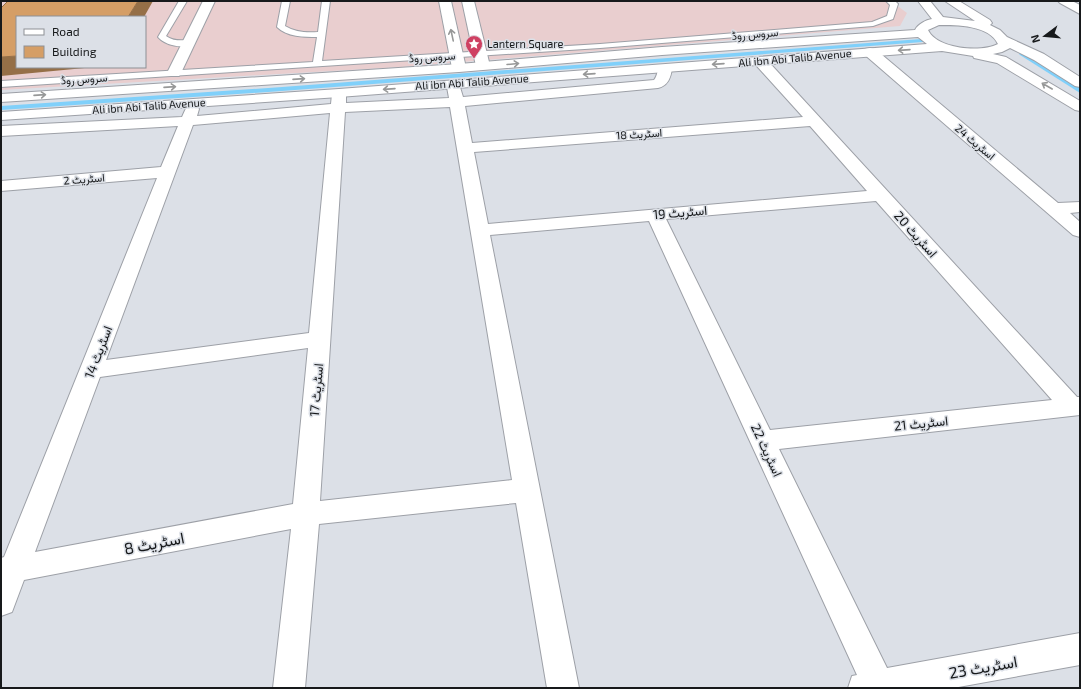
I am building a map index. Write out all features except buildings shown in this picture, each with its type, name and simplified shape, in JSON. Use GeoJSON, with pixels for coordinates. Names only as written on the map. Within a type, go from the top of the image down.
{"type":"FeatureCollection","features":[{"type":"Feature","properties":{"kind":"street"},"geometry":{"type":"LineString","coordinates":[[174,73],[209,1]]}},
{"type":"Feature","properties":{"kind":"street"},"geometry":{"type":"LineString","coordinates":[[445,1],[465,148],[563,688]]}},
{"type":"Feature","properties":{"kind":"street"},"geometry":{"type":"LineString","coordinates":[[468,1],[481,60]]}},
{"type":"Feature","properties":{"kind":"street"},"geometry":{"type":"LineString","coordinates":[[924,1],[935,13],[939,21]]}},
{"type":"Feature","properties":{"kind":"street"},"geometry":{"type":"LineString","coordinates":[[951,1],[990,26],[1002,37],[1006,45],[1002,49],[981,53],[967,52]]}},
{"type":"Feature","properties":{"kind":"street"},"geometry":{"type":"LineString","coordinates":[[1064,1],[1080,10]]}},
{"type":"Feature","properties":{"kind":"street"},"geometry":{"type":"LineString","coordinates":[[1080,83],[1039,57],[978,26],[965,22],[939,21],[924,25],[921,29],[921,33],[928,40],[943,47],[1001,60],[1051,88],[1080,107]]}},
{"type":"Feature","properties":{"kind":"street","name":"Ali ibn Abi Talib Avenue"},"geometry":{"type":"LineString","coordinates":[[456,77],[481,60],[921,33]]}},
{"type":"Feature","properties":{"kind":"street","name":"Ali ibn Abi Talib Avenue"},"geometry":{"type":"LineString","coordinates":[[1,98],[456,77],[658,84],[664,77],[666,68],[943,47]]}},
{"type":"Feature","properties":{"kind":"street","name":"اسٹریٹ 24"},"geometry":{"type":"LineString","coordinates":[[870,52],[1080,232]]}},
{"type":"Feature","properties":{"kind":"street","name":"اسٹریٹ 20"},"geometry":{"type":"LineString","coordinates":[[760,62],[880,195],[1076,406]]}},
{"type":"Feature","properties":{"kind":"street"},"geometry":{"type":"LineString","coordinates":[[1,131],[191,112],[339,100],[456,77]]}},
{"type":"Feature","properties":{"kind":"street","name":"اسٹریٹ 17"},"geometry":{"type":"LineString","coordinates":[[289,688],[306,514],[339,100]]}},
{"type":"Feature","properties":{"kind":"street","name":"Ali ibn Abi Talib Avenue"},"geometry":{"type":"LineString","coordinates":[[1,116],[191,112]]}},
{"type":"Feature","properties":{"kind":"street","name":"اسٹریٹ 14"},"geometry":{"type":"LineString","coordinates":[[1,602],[7,571],[91,370],[191,112]]}},
{"type":"Feature","properties":{"kind":"street","name":"اسٹریٹ 18"},"geometry":{"type":"LineString","coordinates":[[465,148],[814,121]]}},
{"type":"Feature","properties":{"kind":"street","name":"اسٹریٹ 2"},"geometry":{"type":"LineString","coordinates":[[6,185],[167,172]]}},
{"type":"Feature","properties":{"kind":"street"},"geometry":{"type":"LineString","coordinates":[[1,200],[6,185]]}},
{"type":"Feature","properties":{"kind":"street","name":"اسٹریٹ 19"},"geometry":{"type":"LineString","coordinates":[[480,230],[880,195]]}},
{"type":"Feature","properties":{"kind":"street"},"geometry":{"type":"LineString","coordinates":[[1054,209],[1080,207]]}},
{"type":"Feature","properties":{"kind":"street","name":"اسٹریٹ 22"},"geometry":{"type":"LineString","coordinates":[[655,215],[762,441],[871,687]]}},
{"type":"Feature","properties":{"kind":"street"},"geometry":{"type":"LineString","coordinates":[[91,370],[320,340]]}},
{"type":"Feature","properties":{"kind":"street","name":"اسٹریٹ 21"},"geometry":{"type":"LineString","coordinates":[[762,441],[1076,406]]}},
{"type":"Feature","properties":{"kind":"street","name":"اسٹریٹ 8"},"geometry":{"type":"LineString","coordinates":[[7,571],[306,514],[527,490]]}},
{"type":"Feature","properties":{"kind":"street","name":"اسٹریٹ 23"},"geometry":{"type":"LineString","coordinates":[[871,687],[1080,650]]}},
{"type":"Feature","properties":{"kind":"lane"},"geometry":{"type":"LineString","coordinates":[[183,1],[162,37],[170,43],[188,43]]}},
{"type":"Feature","properties":{"kind":"lane"},"geometry":{"type":"LineString","coordinates":[[286,1],[281,27],[288,32],[300,35],[322,34]]}},
{"type":"Feature","properties":{"kind":"lane"},"geometry":{"type":"LineString","coordinates":[[317,64],[326,1]]}},
{"type":"Feature","properties":{"kind":"lane","name":"سروس روڈ"},"geometry":{"type":"LineString","coordinates":[[481,60],[624,44],[873,24],[890,17],[894,4],[890,1]]}},
{"type":"Feature","properties":{"kind":"lane","name":"سروس روڈ"},"geometry":{"type":"LineString","coordinates":[[1,84],[317,64],[456,77]]}},
{"type":"Feature","properties":{"kind":"shaded area"},"geometry":{"type":"Polygon","coordinates":[[[3,1],[891,1],[907,13],[900,26],[401,67],[1,90],[1,3],[3,1]]]}},
{"type":"Feature","properties":{"kind":"waterway"},"geometry":{"type":"LineString","coordinates":[[1,108],[282,89],[921,41]]}},
{"type":"Feature","properties":{"kind":"waterway"},"geometry":{"type":"LineString","coordinates":[[1022,54],[1080,91]]}},
{"type":"Feature","properties":{"kind":"place","name":"Lantern Square"},"geometry":{"type":"Point","coordinates":[474,59]}}]}
